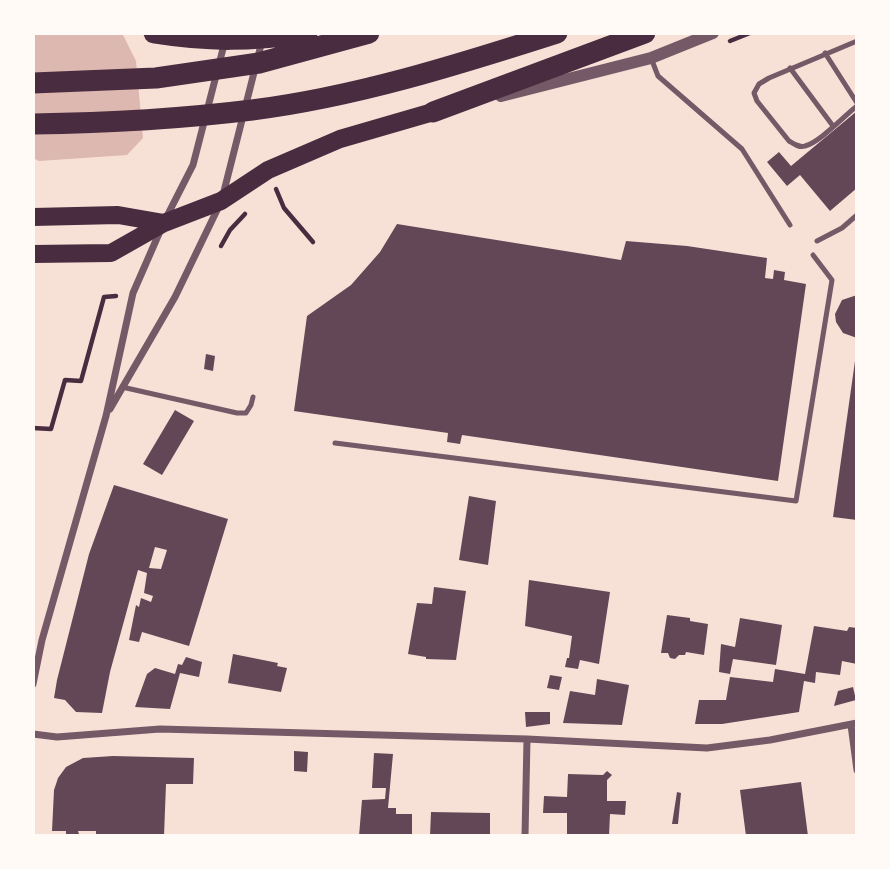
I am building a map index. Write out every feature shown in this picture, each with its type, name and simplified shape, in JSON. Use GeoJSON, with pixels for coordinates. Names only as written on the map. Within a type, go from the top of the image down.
{"type":"FeatureCollection","features":[{"type":"Feature","properties":{"kind":"highway"},"geometry":{"type":"LineString","coordinates":[[154,33],[196,39],[242,41],[307,33]]}},
{"type":"Feature","properties":{"kind":"highway"},"geometry":{"type":"LineString","coordinates":[[33,83],[156,78],[260,62],[369,33]]}},
{"type":"Feature","properties":{"kind":"highway"},"geometry":{"type":"LineString","coordinates":[[33,124],[154,120],[254,110],[395,81],[556,33]]}},
{"type":"Feature","properties":{"kind":"highway"},"geometry":{"type":"LineString","coordinates":[[433,112],[645,33]]}},
{"type":"Feature","properties":{"kind":"main road"},"geometry":{"type":"LineString","coordinates":[[33,254],[111,253],[163,223],[221,201],[268,170],[340,139],[433,112]]}},
{"type":"Feature","properties":{"kind":"main road"},"geometry":{"type":"LineString","coordinates":[[33,217],[118,215],[163,223]]}},
{"type":"Feature","properties":{"kind":"street"},"geometry":{"type":"LineString","coordinates":[[33,684],[42,640],[106,416],[133,293],[163,223],[193,165],[227,33]]}},
{"type":"Feature","properties":{"kind":"street"},"geometry":{"type":"LineString","coordinates":[[106,416],[175,298],[221,201],[264,33]]}},
{"type":"Feature","properties":{"kind":"street"},"geometry":{"type":"LineString","coordinates":[[433,112],[602,72],[651,58],[713,33]]}},
{"type":"Feature","properties":{"kind":"street"},"geometry":{"type":"LineString","coordinates":[[33,734],[57,737],[160,729],[527,739],[707,748],[770,740],[854,724],[857,770]]}},
{"type":"Feature","properties":{"kind":"street"},"geometry":{"type":"LineString","coordinates":[[525,836],[527,739]]}},
{"type":"Feature","properties":{"kind":"lane"},"geometry":{"type":"LineString","coordinates":[[825,53],[857,104],[804,147],[795,145],[757,101],[754,93],[759,84],[790,68],[825,53],[857,41]]}},
{"type":"Feature","properties":{"kind":"lane"},"geometry":{"type":"LineString","coordinates":[[651,58],[658,76],[742,149],[790,225]]}},
{"type":"Feature","properties":{"kind":"lane"},"geometry":{"type":"LineString","coordinates":[[790,68],[832,126]]}},
{"type":"Feature","properties":{"kind":"lane"},"geometry":{"type":"LineString","coordinates":[[817,241],[842,228],[857,215]]}},
{"type":"Feature","properties":{"kind":"lane"},"geometry":{"type":"LineString","coordinates":[[335,443],[796,501],[832,280],[813,255]]}},
{"type":"Feature","properties":{"kind":"lane"},"geometry":{"type":"LineString","coordinates":[[122,387],[237,413],[246,413],[253,397]]}},
{"type":"Feature","properties":{"kind":"path"},"geometry":{"type":"LineString","coordinates":[[723,43],[750,33]]}},
{"type":"Feature","properties":{"kind":"path"},"geometry":{"type":"LineString","coordinates":[[266,194],[286,181]]}},
{"type":"Feature","properties":{"kind":"path"},"geometry":{"type":"LineString","coordinates":[[284,208],[313,242]]}},
{"type":"Feature","properties":{"kind":"path"},"geometry":{"type":"LineString","coordinates":[[218,252],[230,230],[247,211]]}},
{"type":"Feature","properties":{"kind":"path"},"geometry":{"type":"LineString","coordinates":[[33,428],[51,429],[65,380],[82,382],[104,297],[133,293]]}},
{"type":"Feature","properties":{"kind":"shaded area"},"geometry":{"type":"Polygon","coordinates":[[[33,33],[122,33],[136,61],[143,138],[127,155],[39,161],[33,158],[33,33]]]}},
{"type":"Feature","properties":{"kind":"building"},"geometry":{"type":"Polygon","coordinates":[[[857,111],[857,188],[830,211],[800,175],[787,186],[767,162],[779,152],[791,166],[857,111]]]}},
{"type":"Feature","properties":{"kind":"building"},"geometry":{"type":"Polygon","coordinates":[[[397,224],[621,260],[626,241],[687,246],[767,258],[765,278],[773,279],[774,270],[785,272],[784,280],[806,284],[778,481],[462,435],[460,444],[447,442],[448,433],[294,411],[307,316],[351,285],[380,252],[397,224]]]}},
{"type":"Feature","properties":{"kind":"building"},"geometry":{"type":"Polygon","coordinates":[[[857,295],[857,338],[843,333],[836,322],[835,314],[842,300],[857,295]]]}},
{"type":"Feature","properties":{"kind":"building"},"geometry":{"type":"Polygon","coordinates":[[[206,354],[215,356],[213,371],[204,369],[206,354]]]}},
{"type":"Feature","properties":{"kind":"building"},"geometry":{"type":"Polygon","coordinates":[[[857,361],[857,520],[833,517],[857,361]]]}},
{"type":"Feature","properties":{"kind":"building"},"geometry":{"type":"Polygon","coordinates":[[[175,410],[194,421],[162,475],[143,464],[175,410]]]}},
{"type":"Feature","properties":{"kind":"building"},"geometry":{"type":"Polygon","coordinates":[[[114,485],[228,519],[189,646],[142,632],[139,642],[129,640],[136,605],[139,607],[141,598],[151,602],[153,596],[144,593],[147,573],[138,570],[110,672],[102,713],[76,712],[65,700],[54,698],[89,554],[114,485]],[[155,547],[149,568],[161,569],[167,550],[155,547]]]}},
{"type":"Feature","properties":{"kind":"building"},"geometry":{"type":"Polygon","coordinates":[[[469,496],[496,501],[488,565],[459,560],[469,496]]]}},
{"type":"Feature","properties":{"kind":"building"},"geometry":{"type":"Polygon","coordinates":[[[529,580],[610,592],[599,664],[580,660],[578,669],[565,667],[572,636],[525,626],[529,580]]]}},
{"type":"Feature","properties":{"kind":"building"},"geometry":{"type":"Polygon","coordinates":[[[434,587],[466,591],[456,660],[426,659],[408,654],[417,603],[432,604],[434,587]]]}},
{"type":"Feature","properties":{"kind":"building"},"geometry":{"type":"Polygon","coordinates":[[[667,615],[708,624],[704,655],[686,652],[675,659],[670,658],[668,653],[661,653],[667,615]]]}},
{"type":"Feature","properties":{"kind":"building"},"geometry":{"type":"Polygon","coordinates":[[[740,618],[782,625],[776,665],[733,659],[730,674],[719,672],[721,644],[735,647],[740,618]]]}},
{"type":"Feature","properties":{"kind":"building"},"geometry":{"type":"Polygon","coordinates":[[[814,626],[847,631],[849,627],[857,628],[857,664],[842,661],[840,675],[816,672],[815,683],[804,681],[799,712],[722,724],[695,724],[699,700],[726,700],[730,677],[773,682],[775,669],[805,674],[814,626]]]}},
{"type":"Feature","properties":{"kind":"building"},"geometry":{"type":"Polygon","coordinates":[[[233,654],[278,663],[277,666],[287,668],[281,692],[228,683],[233,654]]]}},
{"type":"Feature","properties":{"kind":"building"},"geometry":{"type":"Polygon","coordinates":[[[186,657],[202,662],[199,677],[180,673],[170,709],[135,707],[147,674],[155,668],[175,674],[178,664],[182,665],[186,657]]]}},
{"type":"Feature","properties":{"kind":"building"},"geometry":{"type":"Polygon","coordinates":[[[550,675],[562,677],[559,690],[547,688],[550,675]]]}},
{"type":"Feature","properties":{"kind":"building"},"geometry":{"type":"Polygon","coordinates":[[[597,679],[629,685],[622,725],[563,723],[570,691],[595,695],[597,679]]]}},
{"type":"Feature","properties":{"kind":"building"},"geometry":{"type":"Polygon","coordinates":[[[853,687],[856,700],[834,706],[838,691],[853,687]]]}},
{"type":"Feature","properties":{"kind":"building"},"geometry":{"type":"Polygon","coordinates":[[[525,712],[550,712],[550,724],[526,727],[525,712]]]}},
{"type":"Feature","properties":{"kind":"building"},"geometry":{"type":"Polygon","coordinates":[[[294,751],[308,752],[307,772],[294,771],[294,751]]]}},
{"type":"Feature","properties":{"kind":"building"},"geometry":{"type":"Polygon","coordinates":[[[374,753],[393,754],[388,808],[396,808],[396,814],[412,814],[412,836],[359,836],[362,800],[385,799],[386,788],[372,788],[374,753]]]}},
{"type":"Feature","properties":{"kind":"building"},"geometry":{"type":"Polygon","coordinates":[[[83,758],[194,758],[193,784],[166,784],[164,836],[96,836],[96,831],[66,834],[66,831],[52,831],[54,790],[66,767],[83,758]]]}},
{"type":"Feature","properties":{"kind":"building"},"geometry":{"type":"Polygon","coordinates":[[[607,771],[612,775],[607,780],[607,801],[626,801],[625,815],[610,814],[609,836],[567,836],[567,813],[543,813],[544,796],[567,797],[568,774],[603,775],[607,771]]]}},
{"type":"Feature","properties":{"kind":"building"},"geometry":{"type":"Polygon","coordinates":[[[801,782],[808,836],[746,836],[740,790],[801,782]]]}},
{"type":"Feature","properties":{"kind":"building"},"geometry":{"type":"Polygon","coordinates":[[[677,792],[681,793],[678,824],[672,824],[677,792]]]}},
{"type":"Feature","properties":{"kind":"building"},"geometry":{"type":"Polygon","coordinates":[[[431,812],[490,813],[490,836],[430,836],[431,812]]]}}]}
